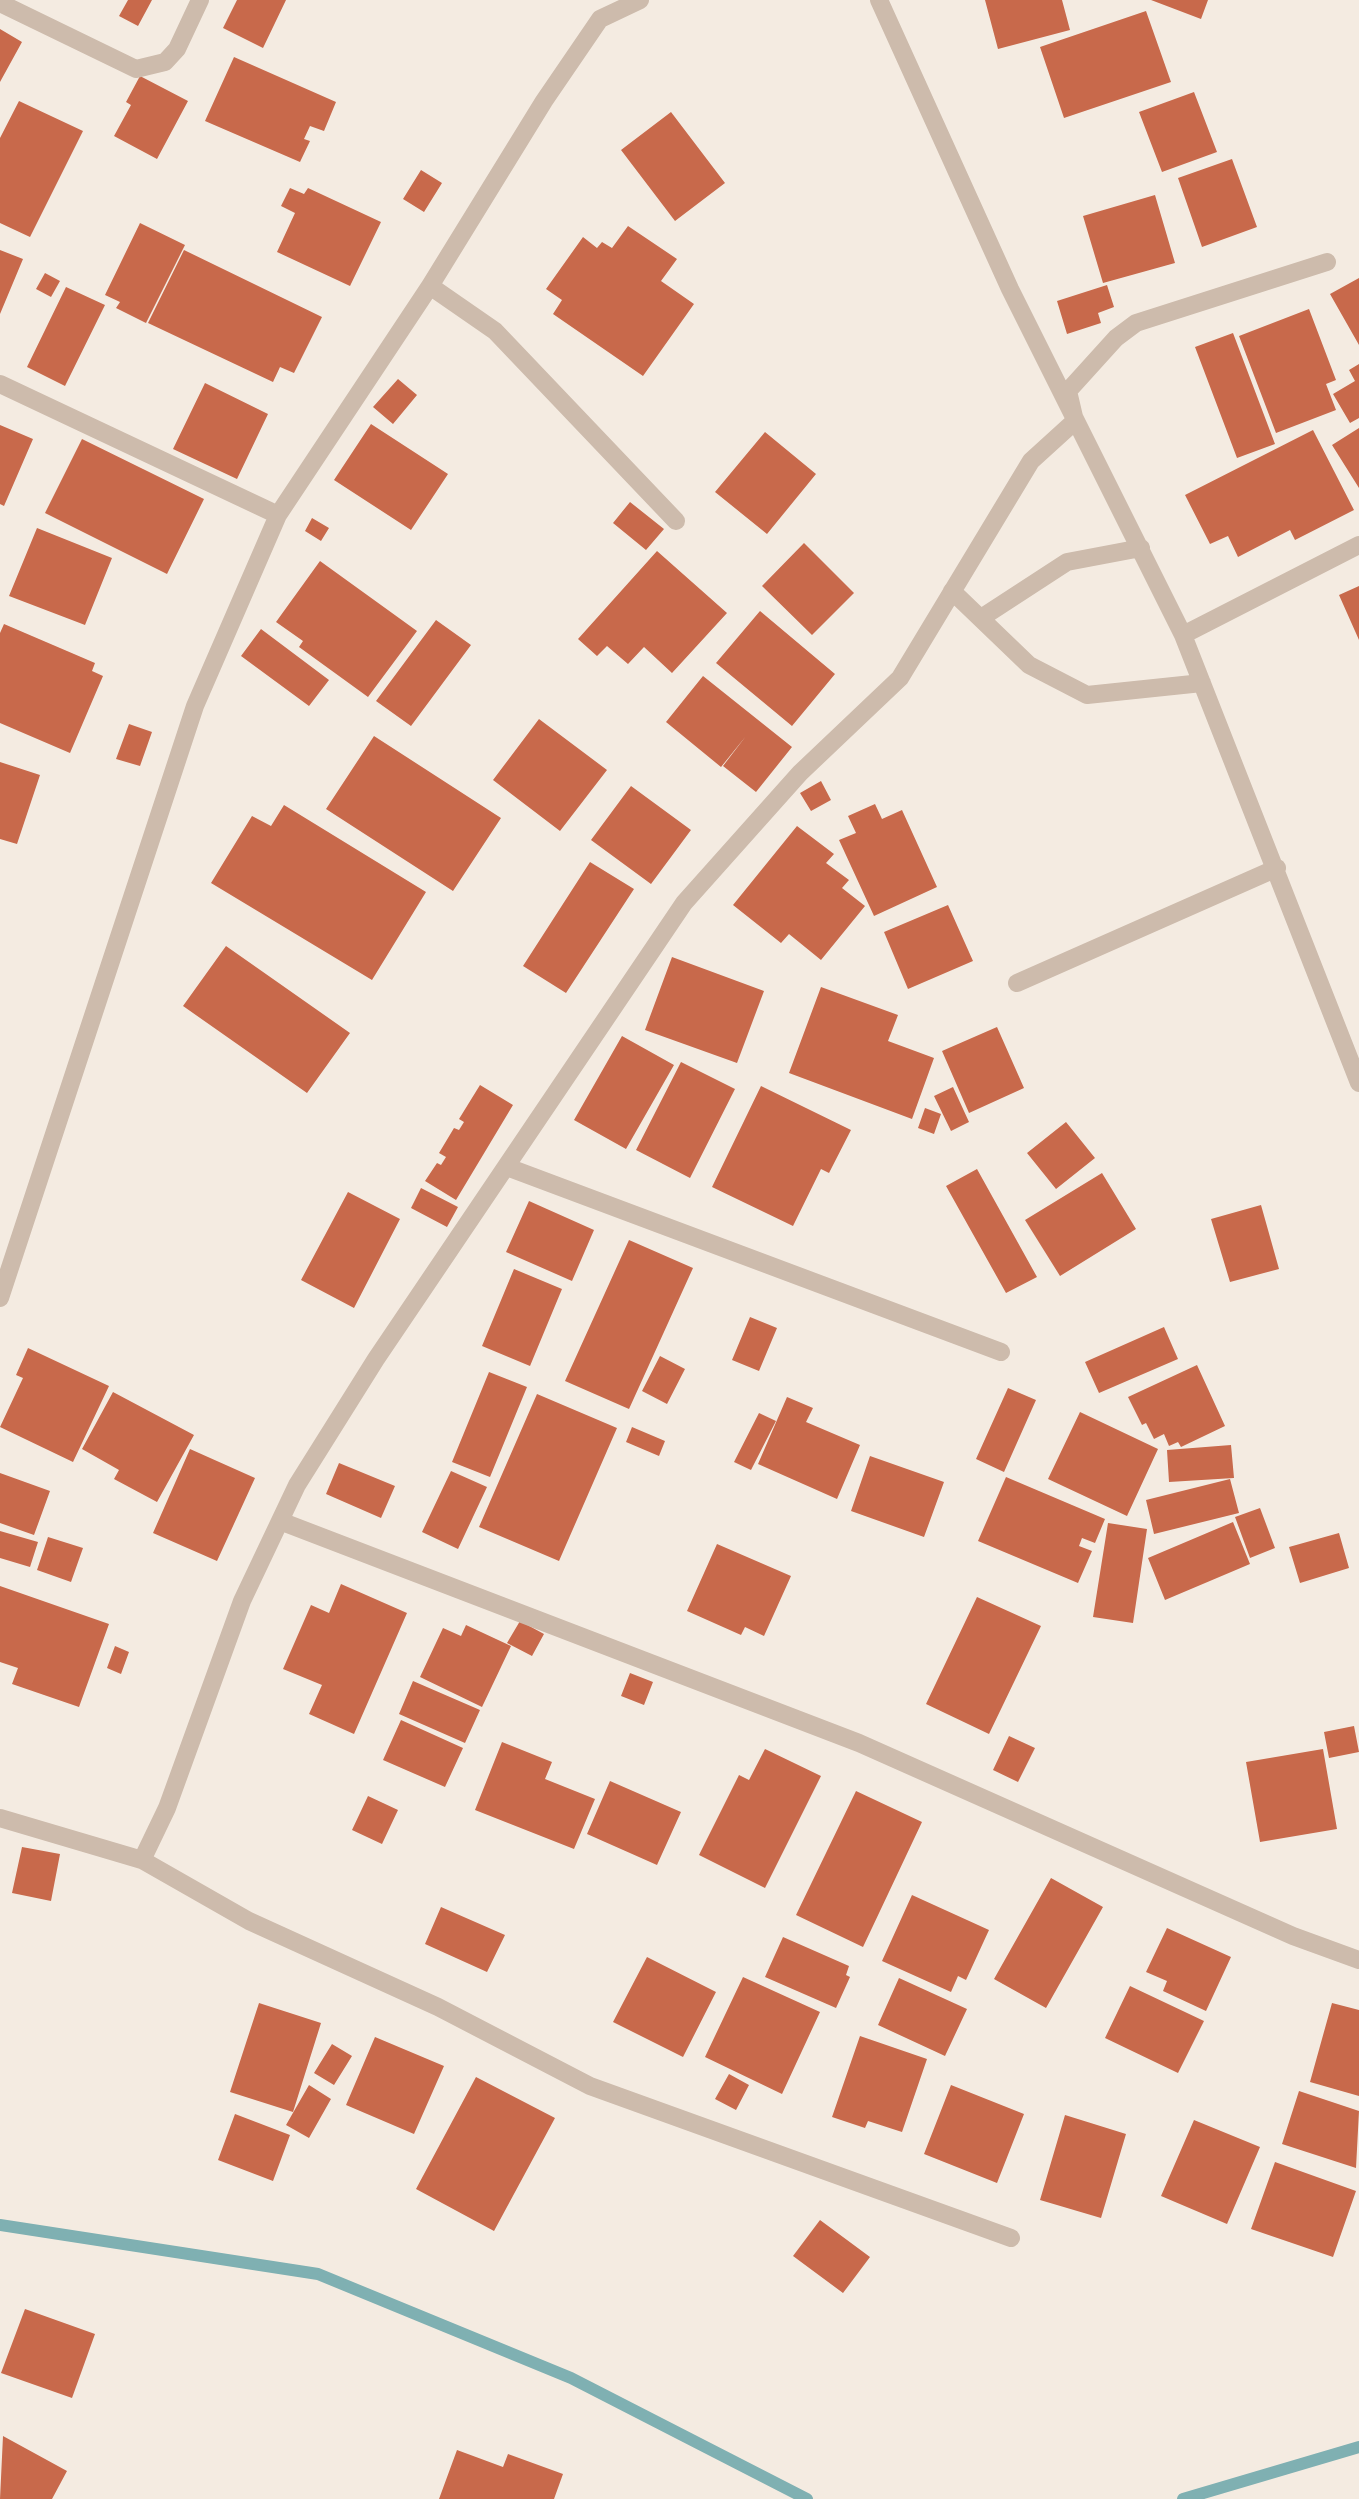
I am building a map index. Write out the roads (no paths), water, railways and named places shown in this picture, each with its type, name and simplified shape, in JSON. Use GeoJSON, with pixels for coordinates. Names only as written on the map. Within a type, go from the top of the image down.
{"type":"FeatureCollection","features":[{"type":"Feature","properties":{"kind":"street"},"geometry":{"type":"LineString","coordinates":[[0,3],[136,69],[153,67],[171,56],[200,0]]}},
{"type":"Feature","properties":{"kind":"street"},"geometry":{"type":"LineString","coordinates":[[0,1298],[195,706],[278,515],[430,286],[544,101],[600,19],[640,0]]}},
{"type":"Feature","properties":{"kind":"street"},"geometry":{"type":"LineString","coordinates":[[879,0],[1010,289],[1183,635],[1277,868],[1359,1083]]}},
{"type":"Feature","properties":{"kind":"street"},"geometry":{"type":"LineString","coordinates":[[1074,421],[1068,391],[1116,338],[1136,323],[1327,262]]}},
{"type":"Feature","properties":{"kind":"street"},"geometry":{"type":"LineString","coordinates":[[430,286],[495,331],[676,521]]}},
{"type":"Feature","properties":{"kind":"street"},"geometry":{"type":"LineString","coordinates":[[0,384],[278,515]]}},
{"type":"Feature","properties":{"kind":"street"},"geometry":{"type":"LineString","coordinates":[[142,1860],[167,1808],[242,1601],[297,1485],[376,1359],[684,903],[800,773],[900,678],[1031,461],[1074,421]]}},
{"type":"Feature","properties":{"kind":"street"},"geometry":{"type":"LineString","coordinates":[[1183,635],[1359,545]]}},
{"type":"Feature","properties":{"kind":"street"},"geometry":{"type":"LineString","coordinates":[[981,618],[1067,562],[1141,548]]}},
{"type":"Feature","properties":{"kind":"street"},"geometry":{"type":"LineString","coordinates":[[952,591],[1029,665],[1087,695],[1202,683]]}},
{"type":"Feature","properties":{"kind":"street"},"geometry":{"type":"LineString","coordinates":[[1017,984],[1277,868]]}},
{"type":"Feature","properties":{"kind":"street"},"geometry":{"type":"LineString","coordinates":[[507,1167],[1001,1352]]}},
{"type":"Feature","properties":{"kind":"street"},"geometry":{"type":"LineString","coordinates":[[280,1521],[859,1743],[1293,1937],[1359,1960]]}},
{"type":"Feature","properties":{"kind":"street"},"geometry":{"type":"LineString","coordinates":[[0,1818],[142,1860],[249,1921],[438,2007],[590,2086],[1011,2238]]}},
{"type":"Feature","properties":{"kind":"waterway"},"geometry":{"type":"LineString","coordinates":[[0,2225],[318,2274],[571,2378],[807,2499]]}},
{"type":"Feature","properties":{"kind":"waterway"},"geometry":{"type":"LineString","coordinates":[[1183,2499],[1359,2447]]}}]}
